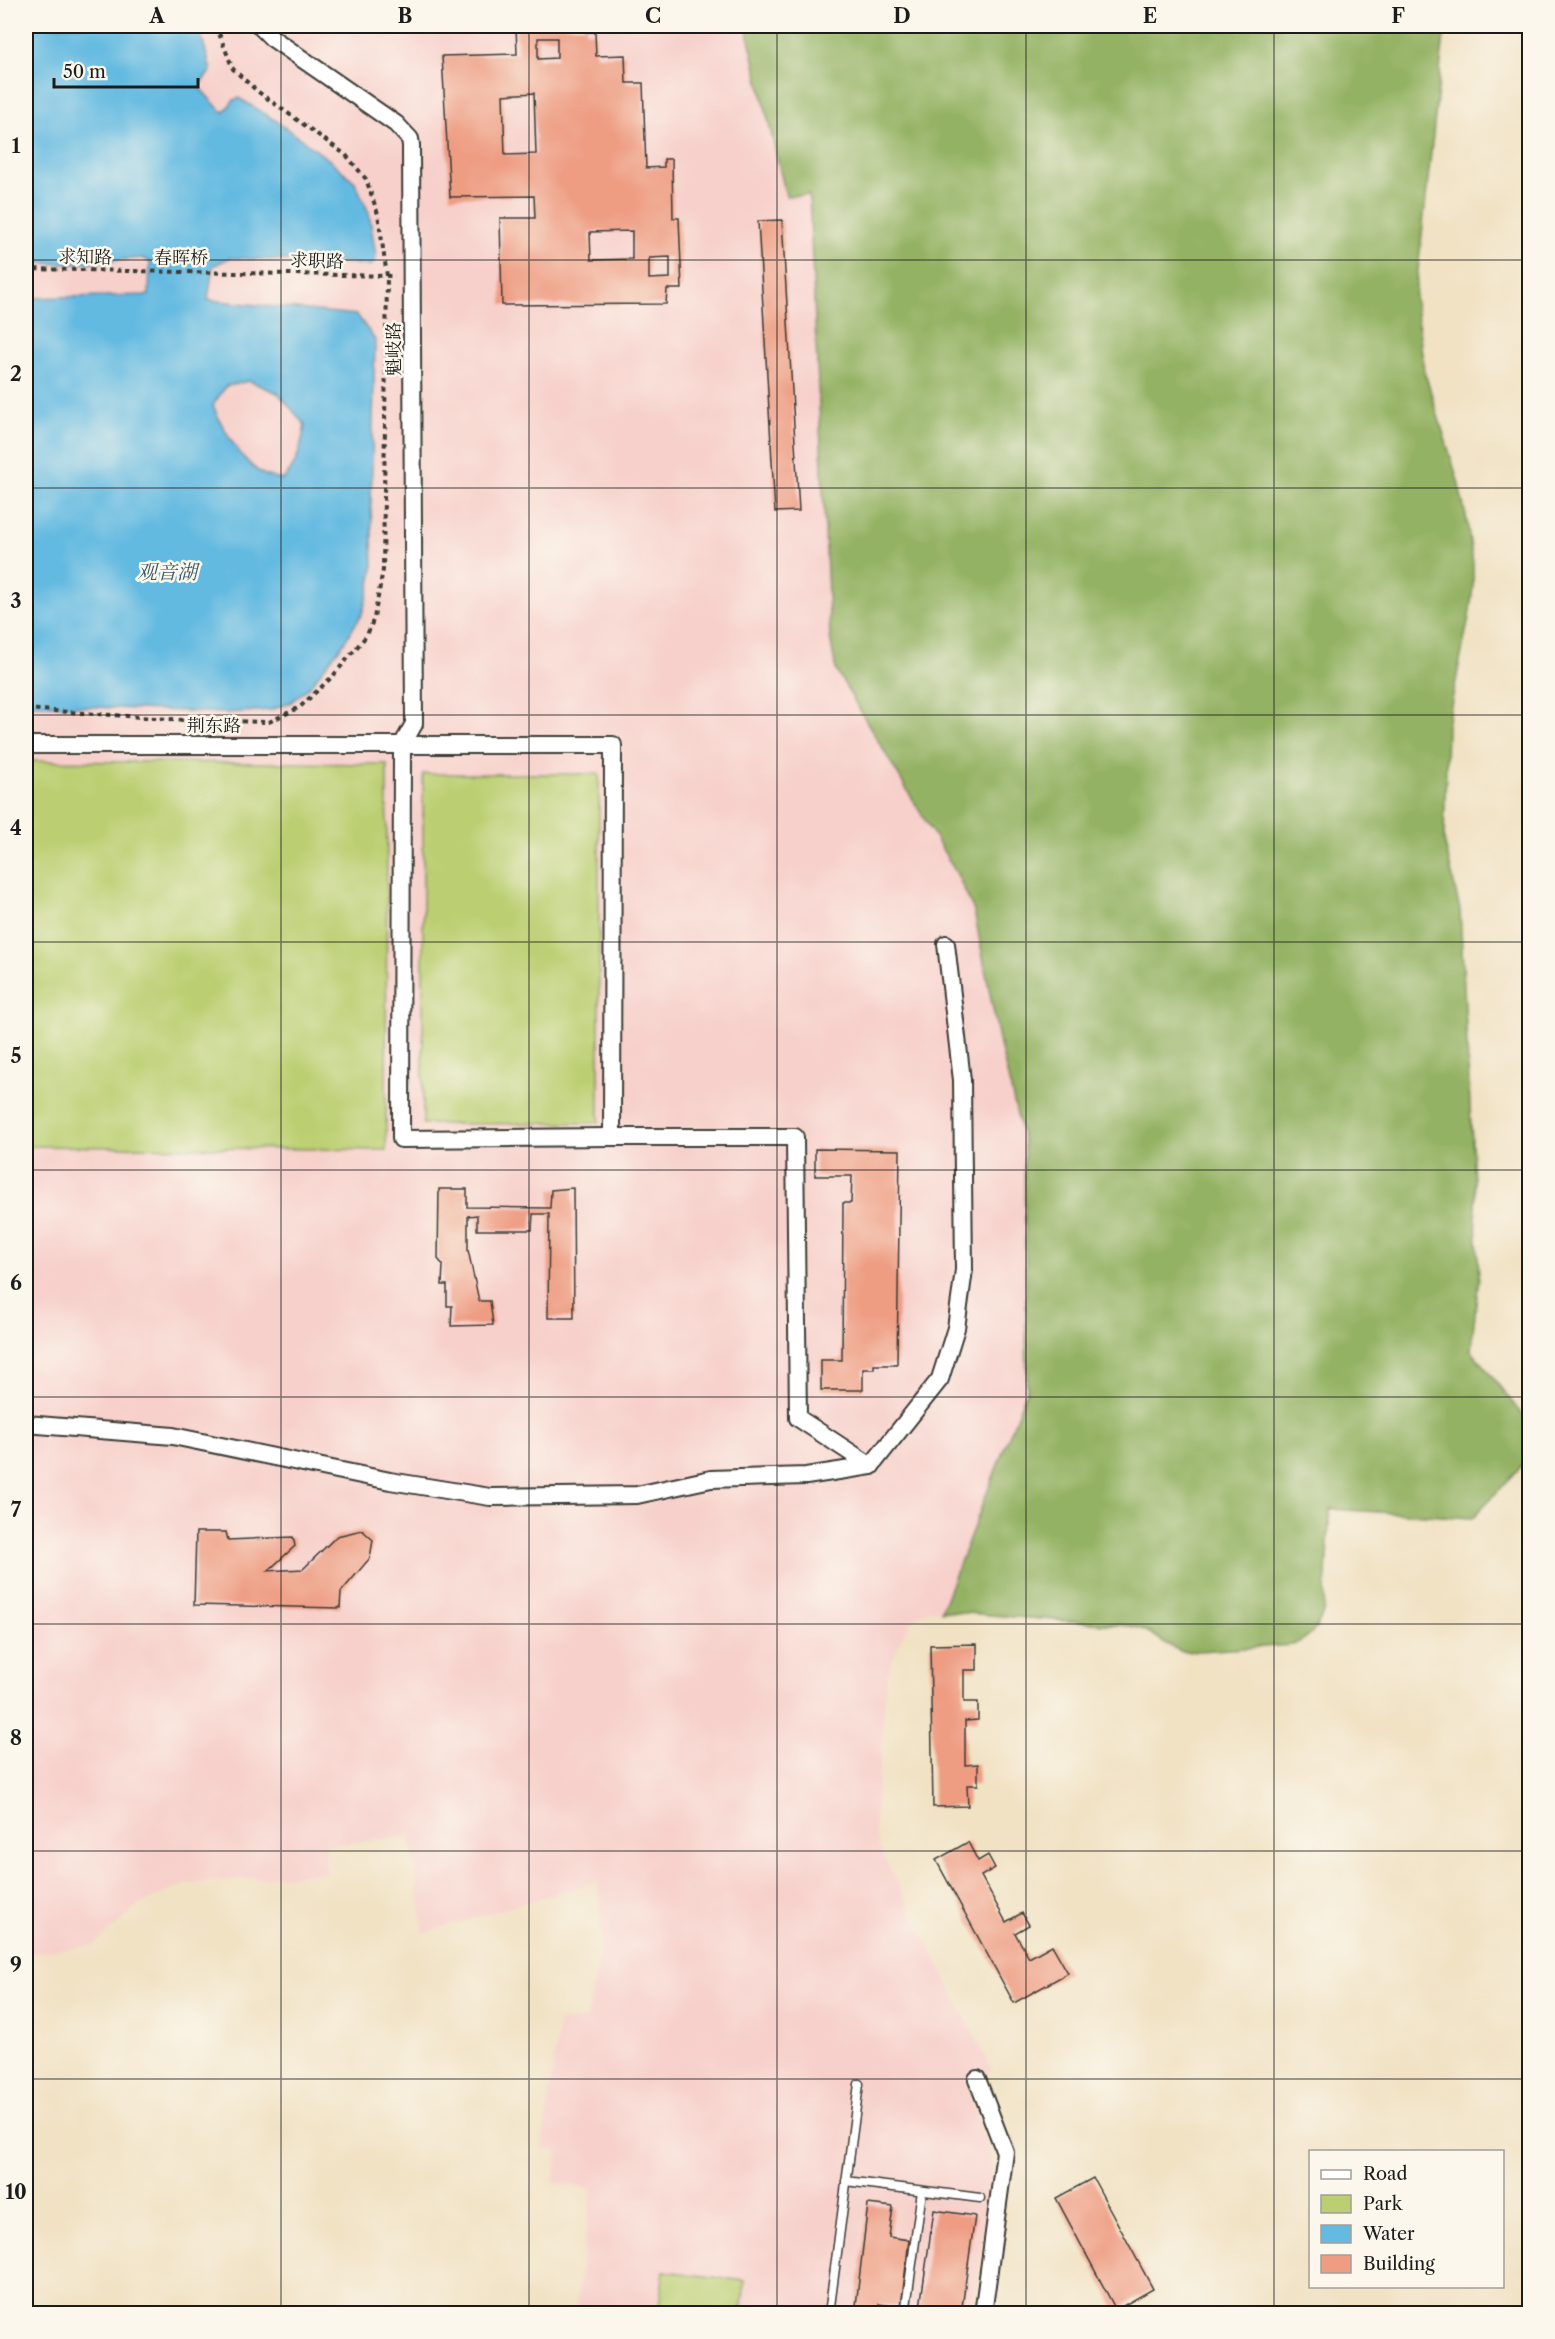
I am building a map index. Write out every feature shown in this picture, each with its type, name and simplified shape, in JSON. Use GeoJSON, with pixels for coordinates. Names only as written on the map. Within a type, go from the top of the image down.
{"type":"FeatureCollection","features":[{"type":"Feature","properties":{"kind":"street","name":"魁岐路"},"geometry":{"type":"LineString","coordinates":[[260,26],[272,38],[396,124],[410,139],[413,276],[414,724],[402,745]]}},
{"type":"Feature","properties":{"kind":"street","name":"荆东路"},"geometry":{"type":"LineString","coordinates":[[26,745],[613,745],[612,1137]]}},
{"type":"Feature","properties":{"kind":"street"},"geometry":{"type":"LineString","coordinates":[[402,745],[401,1139],[795,1137],[798,1418],[871,1466]]}},
{"type":"Feature","properties":{"kind":"street"},"geometry":{"type":"LineString","coordinates":[[26,1424],[173,1436],[410,1485],[490,1497],[637,1495],[711,1479],[806,1476],[871,1466],[940,1378],[956,1328],[964,1270],[962,1080],[946,944]]}},
{"type":"Feature","properties":{"kind":"street"},"geometry":{"type":"LineString","coordinates":[[978,2079],[1005,2152],[982,2313]]}},
{"type":"Feature","properties":{"kind":"lane"},"geometry":{"type":"LineString","coordinates":[[829,2313],[859,2084]]}},
{"type":"Feature","properties":{"kind":"lane"},"geometry":{"type":"LineString","coordinates":[[846,2181],[980,2198]]}},
{"type":"Feature","properties":{"kind":"lane"},"geometry":{"type":"LineString","coordinates":[[904,2313],[922,2191]]}},
{"type":"Feature","properties":{"kind":"path"},"geometry":{"type":"LineString","coordinates":[[26,709],[184,720],[269,722],[300,707],[333,676],[367,635],[374,618],[383,570],[387,276],[378,214],[366,179],[346,155],[257,91],[233,69],[216,26]]}},
{"type":"Feature","properties":{"kind":"path","name":"求知路"},"geometry":{"type":"LineString","coordinates":[[26,269],[143,271]]}},
{"type":"Feature","properties":{"kind":"path","name":"春晖桥"},"geometry":{"type":"LineString","coordinates":[[143,271],[219,272]]}},
{"type":"Feature","properties":{"kind":"path","name":"求职路"},"geometry":{"type":"LineString","coordinates":[[219,272],[413,276]]}},
{"type":"Feature","properties":{"kind":"shaded area"},"geometry":{"type":"Polygon","coordinates":[[[26,26],[746,26],[786,195],[809,195],[830,637],[957,874],[974,911],[1000,1045],[1024,1143],[1027,1390],[941,1611],[929,1610],[912,1621],[900,1641],[887,1675],[875,1819],[875,1832],[879,1847],[992,2070],[966,2084],[993,2165],[973,2313],[575,2313],[592,2189],[553,2182],[558,2151],[542,2149],[559,2022],[587,2019],[602,1940],[598,1881],[424,1933],[410,1836],[325,1846],[326,1872],[187,1884],[142,1903],[94,1945],[26,1954],[26,26]]]}},
{"type":"Feature","properties":{"kind":"green space"},"geometry":{"type":"Polygon","coordinates":[[[746,26],[1445,26],[1415,297],[1424,370],[1458,481],[1473,563],[1469,617],[1447,725],[1444,840],[1460,910],[1479,1277],[1471,1350],[1530,1425],[1529,1454],[1519,1469],[1472,1518],[1330,1509],[1324,1609],[1320,1622],[1313,1631],[1305,1639],[1293,1645],[1183,1652],[1146,1631],[1130,1626],[941,1611],[1027,1390],[1024,1143],[1000,1045],[974,911],[957,874],[836,670],[830,637],[809,195],[786,196],[746,26]]]}},
{"type":"Feature","properties":{"kind":"green space"},"geometry":{"type":"Polygon","coordinates":[[[26,761],[387,764],[386,1150],[26,1146],[26,761]]]}},
{"type":"Feature","properties":{"kind":"green space"},"geometry":{"type":"Polygon","coordinates":[[[423,774],[599,774],[599,1123],[423,1124],[423,774]]]}},
{"type":"Feature","properties":{"kind":"green space"},"geometry":{"type":"Polygon","coordinates":[[[664,2271],[745,2281],[741,2313],[658,2313],[664,2271]]]}},
{"type":"Feature","properties":{"kind":"water","name":"观音湖"},"geometry":{"type":"Polygon","coordinates":[[[26,26],[199,26],[211,71],[203,80],[200,88],[220,110],[224,112],[234,100],[239,98],[275,120],[331,161],[355,182],[369,213],[375,262],[369,266],[351,263],[229,258],[213,266],[208,300],[357,315],[375,340],[371,504],[373,569],[369,590],[362,614],[343,644],[309,687],[291,702],[271,710],[227,713],[26,704],[26,561],[32,542],[26,522],[26,298],[149,295],[150,262],[143,258],[73,264],[36,263],[37,255],[34,250],[26,249],[26,26]],[[249,381],[226,386],[213,405],[227,433],[248,462],[263,474],[282,480],[295,462],[305,425],[278,393],[249,381]]]}},
{"type":"Feature","properties":{"kind":"building"},"geometry":{"type":"Polygon","coordinates":[[[516,26],[586,26],[586,32],[595,32],[596,56],[625,55],[626,83],[643,83],[646,168],[664,167],[664,159],[672,159],[673,218],[679,218],[682,289],[667,289],[666,304],[502,305],[500,218],[535,218],[534,196],[450,197],[442,56],[517,54],[516,26]],[[538,38],[538,59],[557,58],[557,38],[538,38]],[[534,93],[503,95],[505,155],[536,154],[534,93]],[[632,231],[590,232],[591,260],[632,259],[632,231]],[[670,257],[649,258],[649,279],[670,278],[670,257]]]}},
{"type":"Feature","properties":{"kind":"building"},"geometry":{"type":"Polygon","coordinates":[[[782,220],[799,511],[775,512],[758,221],[782,220]]]}},
{"type":"Feature","properties":{"kind":"building"},"geometry":{"type":"Polygon","coordinates":[[[815,1149],[900,1150],[897,1365],[874,1365],[874,1369],[863,1369],[863,1390],[821,1390],[821,1360],[842,1360],[843,1203],[851,1203],[852,1176],[815,1176],[815,1149]]]}},
{"type":"Feature","properties":{"kind":"building"},"geometry":{"type":"Polygon","coordinates":[[[573,1188],[574,1318],[548,1318],[549,1214],[533,1214],[532,1230],[477,1230],[477,1215],[468,1216],[468,1250],[479,1301],[490,1301],[493,1325],[451,1326],[452,1306],[447,1306],[447,1285],[442,1285],[443,1265],[438,1259],[439,1189],[467,1189],[467,1207],[550,1208],[551,1190],[573,1188]]]}},
{"type":"Feature","properties":{"kind":"building"},"geometry":{"type":"Polygon","coordinates":[[[362,1530],[373,1540],[370,1558],[341,1592],[340,1608],[194,1605],[196,1532],[226,1532],[228,1540],[293,1537],[295,1546],[268,1571],[303,1569],[337,1536],[362,1530]]]}},
{"type":"Feature","properties":{"kind":"building"},"geometry":{"type":"Polygon","coordinates":[[[977,1644],[977,1670],[964,1670],[964,1702],[978,1702],[978,1720],[965,1721],[965,1765],[978,1764],[978,1785],[967,1785],[968,1806],[933,1807],[930,1645],[977,1644]]]}},
{"type":"Feature","properties":{"kind":"building"},"geometry":{"type":"Polygon","coordinates":[[[968,1842],[978,1861],[988,1855],[995,1868],[981,1876],[1006,1922],[1022,1913],[1029,1925],[1015,1933],[1029,1958],[1052,1945],[1068,1973],[1014,2003],[936,1860],[968,1842]]]}},
{"type":"Feature","properties":{"kind":"building"},"geometry":{"type":"Polygon","coordinates":[[[1093,2178],[1153,2289],[1116,2310],[1056,2198],[1093,2178]]]}},
{"type":"Feature","properties":{"kind":"building"},"geometry":{"type":"Polygon","coordinates":[[[868,2204],[893,2207],[889,2237],[909,2240],[901,2307],[879,2304],[878,2314],[855,2314],[868,2204]]]}},
{"type":"Feature","properties":{"kind":"building"},"geometry":{"type":"Polygon","coordinates":[[[934,2210],[975,2216],[961,2314],[919,2314],[934,2210]]]}},
{"type":"Feature","properties":{"kind":"building"},"geometry":{"type":"Polygon","coordinates":[[[1166,2306],[1170,2314],[1153,2314],[1166,2306]]]}}]}
